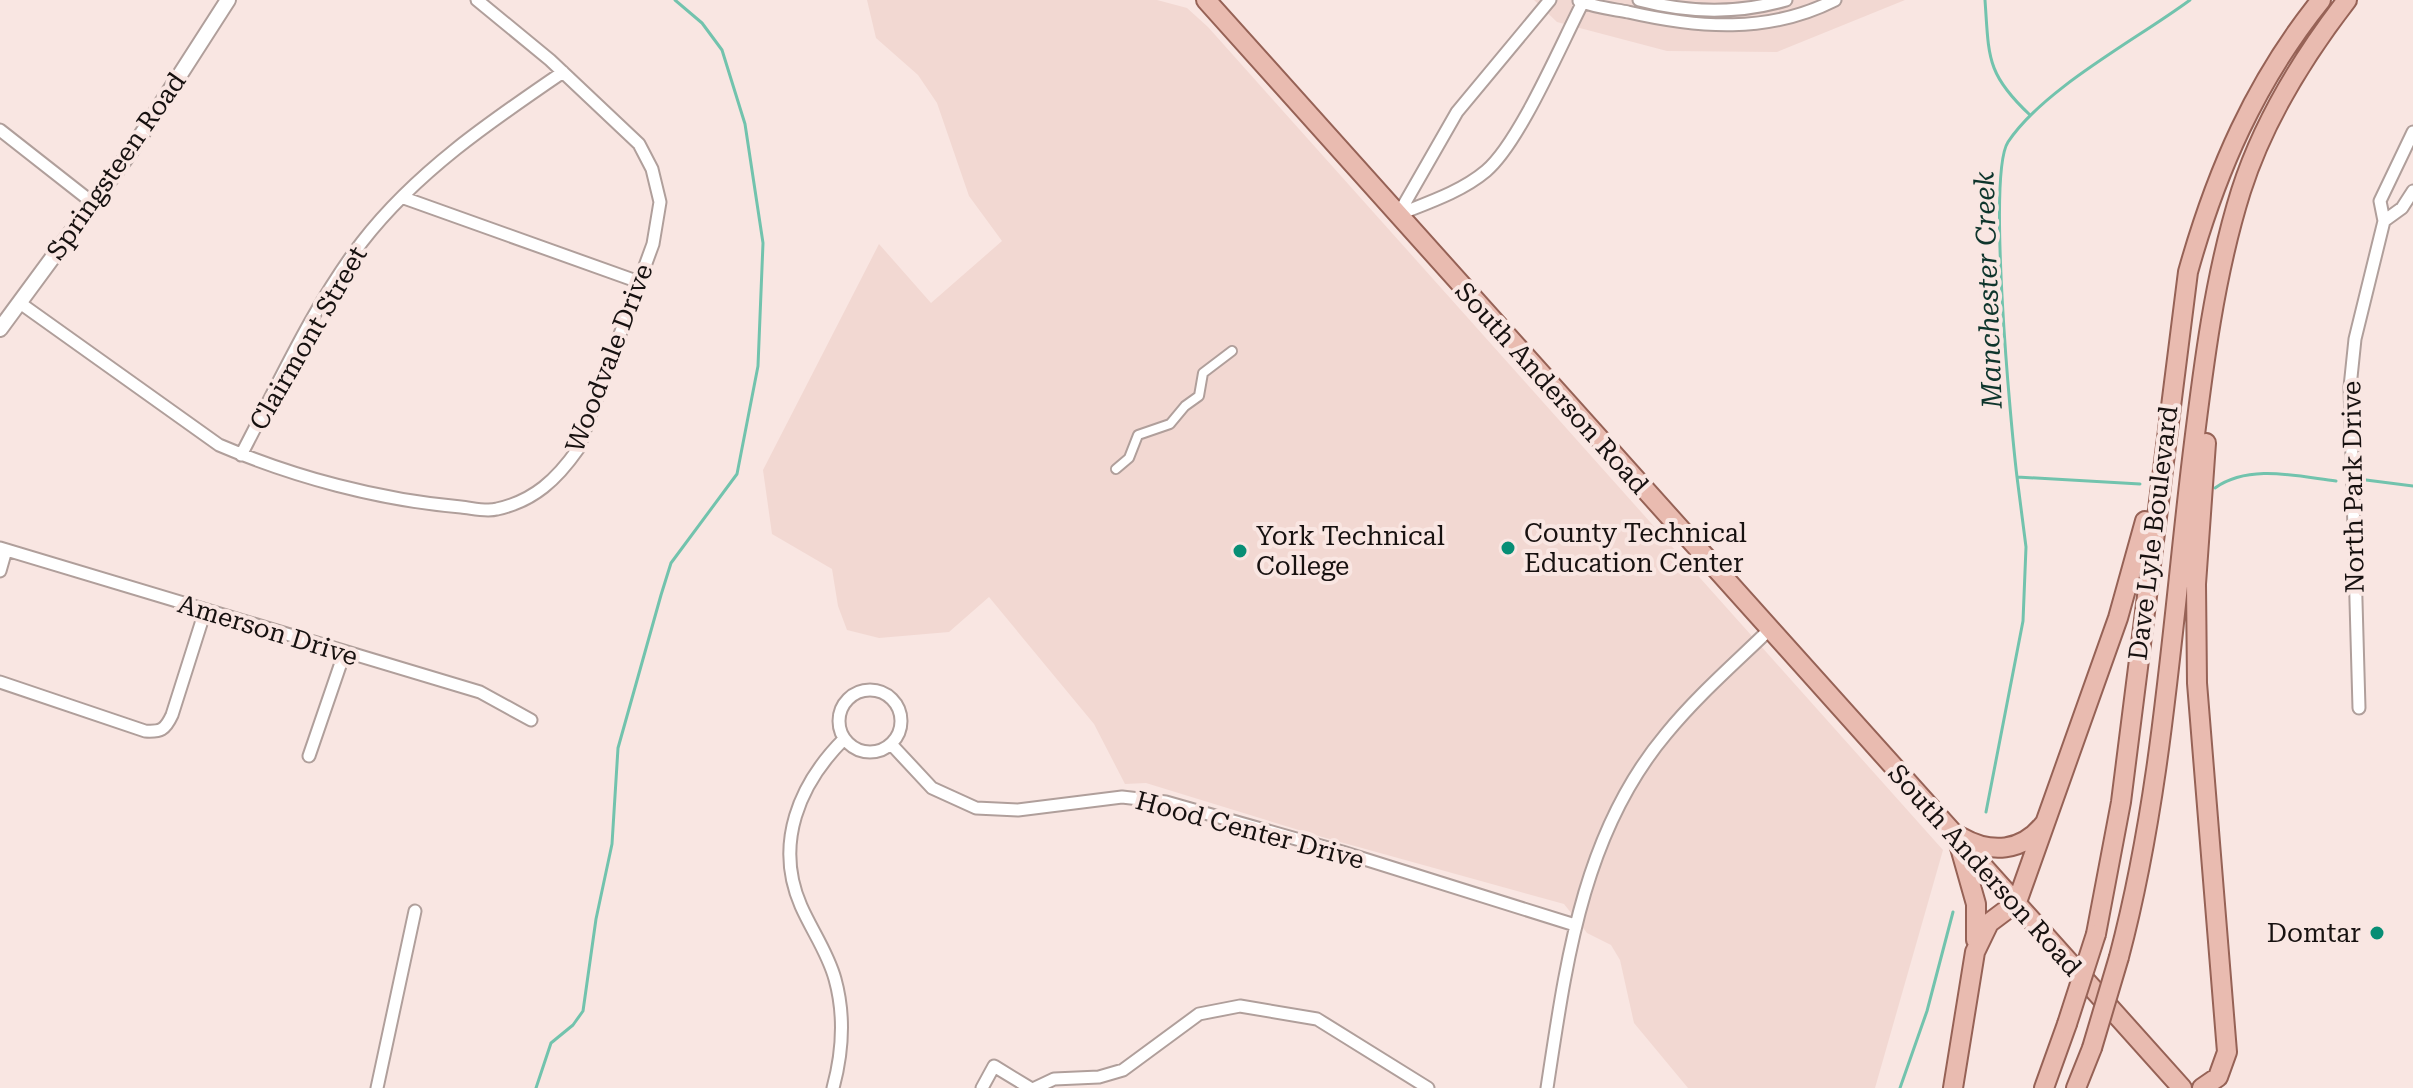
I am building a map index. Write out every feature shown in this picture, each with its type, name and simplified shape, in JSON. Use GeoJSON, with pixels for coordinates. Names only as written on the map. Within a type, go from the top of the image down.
{"type":"FeatureCollection","features":[{"type":"Feature","properties":{"kind":"main road","name":"South Anderson Road"},"geometry":{"type":"LineString","coordinates":[[1206,0],[2182,1088]]}},
{"type":"Feature","properties":{"kind":"main road","name":"Dave Lyle Boulevard"},"geometry":{"type":"LineString","coordinates":[[2044,1088],[2096,934],[2121,802],[2188,272],[2213,188],[2262,85],[2321,0]]}},
{"type":"Feature","properties":{"kind":"main road","name":"Dave Lyle Boulevard"},"geometry":{"type":"LineString","coordinates":[[2076,1088],[2092,1048],[2119,957],[2148,814],[2216,292],[2241,190],[2254,158],[2306,58],[2347,0]]}},
{"type":"Feature","properties":{"kind":"main road"},"geometry":{"type":"LineString","coordinates":[[2216,292],[2196,572],[2196,644],[2230,1088]]}},
{"type":"Feature","properties":{"kind":"main road"},"geometry":{"type":"LineString","coordinates":[[1975,952],[1989,923],[2017,902],[2050,815],[2121,606],[2163,453]]}},
{"type":"Feature","properties":{"kind":"main road"},"geometry":{"type":"LineString","coordinates":[[1955,834],[1986,847],[2013,848],[2034,836],[2050,815]]}},
{"type":"Feature","properties":{"kind":"main road"},"geometry":{"type":"LineString","coordinates":[[1953,1088],[1975,952],[1976,904],[1970,874],[1955,834]]}},
{"type":"Feature","properties":{"kind":"main road"},"geometry":{"type":"LineString","coordinates":[[2202,1088],[2218,1077],[2227,1052]]}},
{"type":"Feature","properties":{"kind":"street","name":"Springsteen Road"},"geometry":{"type":"LineString","coordinates":[[0,329],[93,203],[228,0]]}},
{"type":"Feature","properties":{"kind":"street","name":"Woodvale Drive"},"geometry":{"type":"LineString","coordinates":[[20,303],[219,445],[241,455],[299,475],[429,505],[495,510],[535,495],[559,476],[578,449],[653,244],[660,202],[652,169],[639,144],[563,72],[477,0]]}},
{"type":"Feature","properties":{"kind":"street"},"geometry":{"type":"LineString","coordinates":[[1397,215],[1457,112],[1550,0]]}},
{"type":"Feature","properties":{"kind":"street"},"geometry":{"type":"LineString","coordinates":[[1639,0],[1669,8],[1724,11],[1786,0]]}},
{"type":"Feature","properties":{"kind":"street"},"geometry":{"type":"LineString","coordinates":[[1397,215],[1446,195],[1485,172],[1508,147],[1581,1],[1674,23],[1730,26],[1767,24],[1835,0]]}},
{"type":"Feature","properties":{"kind":"street","name":"Clairmont Street"},"geometry":{"type":"LineString","coordinates":[[241,455],[313,318],[362,241],[471,135],[563,72]]}},
{"type":"Feature","properties":{"kind":"street"},"geometry":{"type":"LineString","coordinates":[[0,130],[93,203]]}},
{"type":"Feature","properties":{"kind":"street","name":"North Park Drive"},"geometry":{"type":"LineString","coordinates":[[2359,708],[2350,387],[2355,339],[2384,221],[2380,201],[2413,132]]}},
{"type":"Feature","properties":{"kind":"street"},"geometry":{"type":"LineString","coordinates":[[2384,221],[2402,208],[2413,191]]}},
{"type":"Feature","properties":{"kind":"street"},"geometry":{"type":"LineString","coordinates":[[404,198],[639,282]]}},
{"type":"Feature","properties":{"kind":"street"},"geometry":{"type":"LineString","coordinates":[[1116,469],[1129,458],[1138,435],[1170,424],[1185,406],[1197,399],[1203,373],[1232,351]]}},
{"type":"Feature","properties":{"kind":"street"},"geometry":{"type":"LineString","coordinates":[[0,571],[3,549]]}},
{"type":"Feature","properties":{"kind":"street","name":"Amerson Drive"},"geometry":{"type":"LineString","coordinates":[[3,549],[344,654],[480,692],[531,720]]}},
{"type":"Feature","properties":{"kind":"street"},"geometry":{"type":"LineString","coordinates":[[0,682],[145,731],[159,732],[166,728],[172,715],[205,611]]}},
{"type":"Feature","properties":{"kind":"street"},"geometry":{"type":"LineString","coordinates":[[1547,1088],[1575,925],[1605,833],[1643,764],[1689,707],[1769,630]]}},
{"type":"Feature","properties":{"kind":"street"},"geometry":{"type":"LineString","coordinates":[[309,756],[344,654]]}},
{"type":"Feature","properties":{"kind":"street"},"geometry":{"type":"LineString","coordinates":[[871,690],[891,697],[901,715],[901,726],[891,744],[882,750],[861,751],[844,739],[838,721],[844,702],[861,691],[871,690]]}},
{"type":"Feature","properties":{"kind":"street"},"geometry":{"type":"LineString","coordinates":[[833,1088],[843,1029],[841,1004],[829,960],[799,902],[790,856],[795,813],[804,788],[844,739]]}},
{"type":"Feature","properties":{"kind":"street","name":"Hood Center Drive"},"geometry":{"type":"LineString","coordinates":[[891,744],[932,788],[976,808],[1018,810],[1122,797],[1166,802],[1342,852],[1575,925]]}},
{"type":"Feature","properties":{"kind":"street"},"geometry":{"type":"LineString","coordinates":[[377,1088],[415,911]]}},
{"type":"Feature","properties":{"kind":"street"},"geometry":{"type":"LineString","coordinates":[[982,1088],[994,1066],[1033,1088],[1054,1079],[1099,1077],[1123,1070],[1199,1014],[1240,1006],[1317,1019],[1428,1088]]}},
{"type":"Feature","properties":{"kind":"shaded area","name":"York Technical College"},"geometry":{"type":"Polygon","coordinates":[[[867,0],[1157,0],[1187,8],[1208,27],[1943,850],[1875,1088],[1688,1088],[1634,1023],[1620,960],[1611,945],[1587,933],[1564,904],[1315,835],[1146,783],[1125,784],[1094,724],[989,597],[949,632],[879,638],[847,630],[838,606],[832,569],[772,534],[763,470],[879,244],[931,303],[1002,241],[969,196],[937,103],[918,75],[876,38],[867,0]]]}},
{"type":"Feature","properties":{"kind":"shaded area"},"geometry":{"type":"Polygon","coordinates":[[[1534,0],[1905,0],[1777,52],[1667,51],[1557,22],[1534,0]]]}},
{"type":"Feature","properties":{"kind":"waterway"},"geometry":{"type":"LineString","coordinates":[[536,1088],[551,1043],[573,1025],[583,1011],[596,919],[612,844],[618,748],[661,595],[671,563],[737,474],[758,366],[763,243],[745,124],[722,50],[702,23],[675,0]]}},
{"type":"Feature","properties":{"kind":"waterway"},"geometry":{"type":"LineString","coordinates":[[1985,0],[1992,64],[2005,88],[2030,115]]}},
{"type":"Feature","properties":{"kind":"waterway","name":"Manchester Creek"},"geometry":{"type":"LineString","coordinates":[[2017,477],[2000,249],[2002,164],[2008,142],[2024,122],[2067,84],[2190,0]]}},
{"type":"Feature","properties":{"kind":"waterway"},"geometry":{"type":"LineString","coordinates":[[2215,488],[2243,476],[2258,474],[2336,481]]}},
{"type":"Feature","properties":{"kind":"waterway","name":"Manchester Creek"},"geometry":{"type":"LineString","coordinates":[[1986,812],[2023,621],[2026,547],[2017,477],[2140,484]]}},
{"type":"Feature","properties":{"kind":"waterway"},"geometry":{"type":"LineString","coordinates":[[2366,480],[2413,486]]}},
{"type":"Feature","properties":{"kind":"waterway","name":"Manchester Creek"},"geometry":{"type":"LineString","coordinates":[[1900,1088],[1927,1011],[1953,912]]}},
{"type":"Feature","properties":{"kind":"place","name":"County Technical Education Center"},"geometry":{"type":"Point","coordinates":[1508,548]}},
{"type":"Feature","properties":{"kind":"place","name":"York Technical College"},"geometry":{"type":"Point","coordinates":[1240,551]}},
{"type":"Feature","properties":{"kind":"place","name":"Domtar"},"geometry":{"type":"Point","coordinates":[2377,933]}}]}
